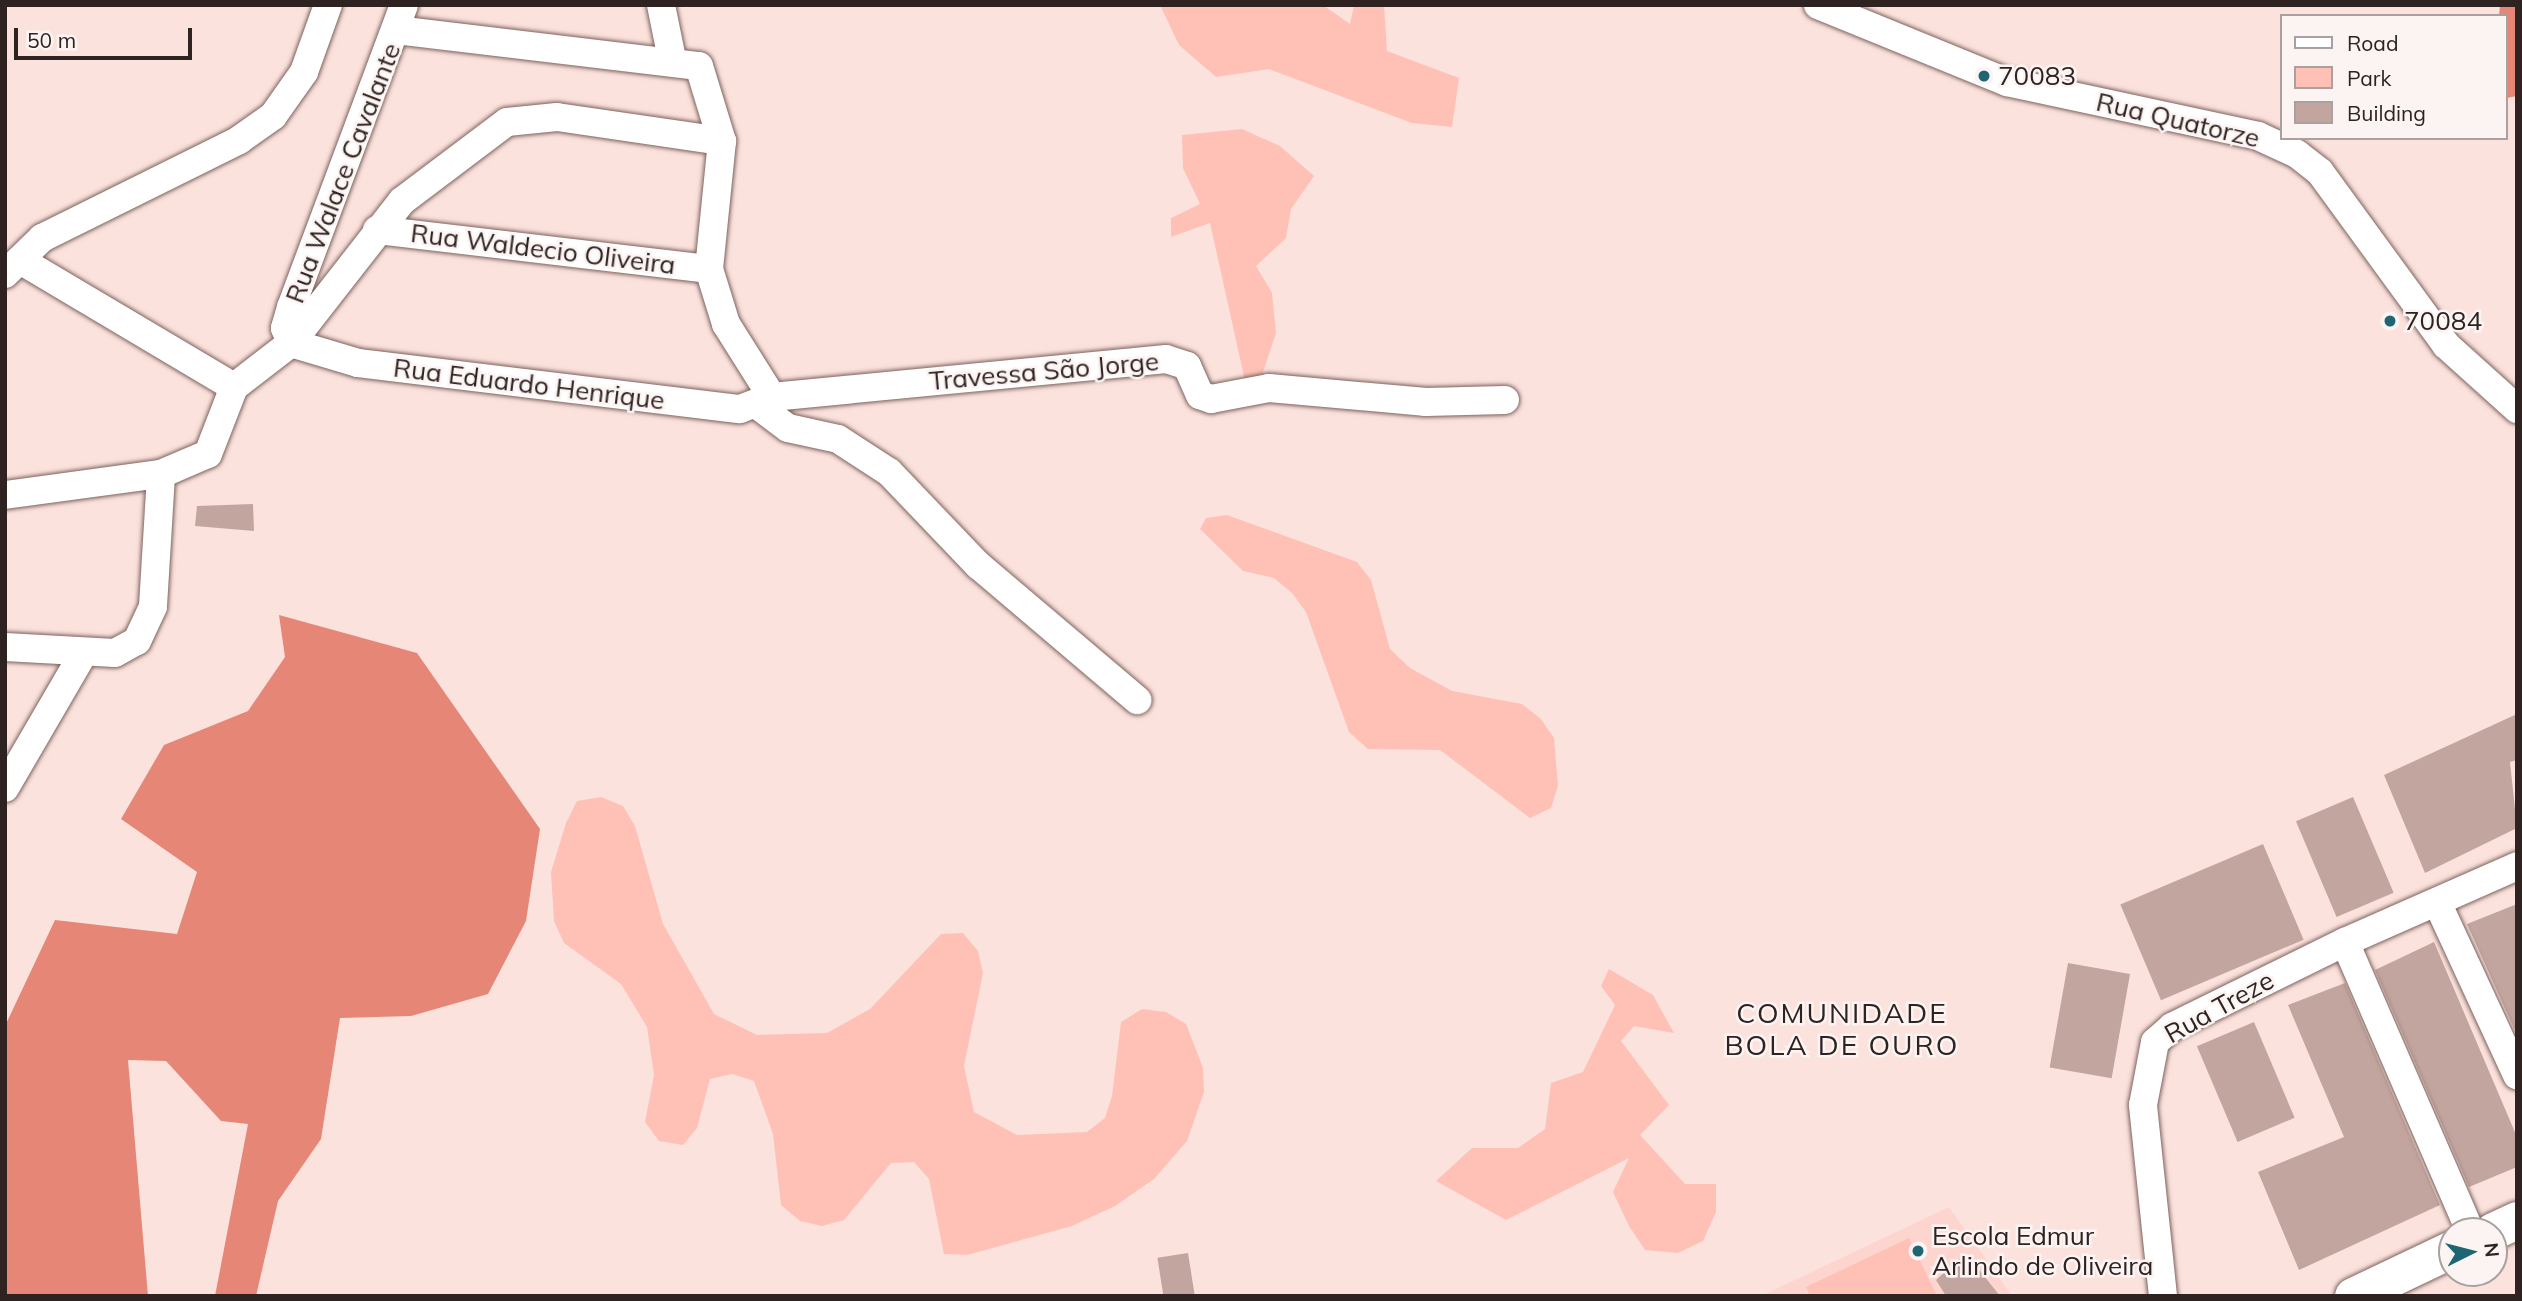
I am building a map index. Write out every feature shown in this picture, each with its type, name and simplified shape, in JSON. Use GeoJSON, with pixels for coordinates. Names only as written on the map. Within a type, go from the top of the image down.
{"type":"FeatureCollection","features":[{"type":"Feature","properties":{"kind":"street"},"geometry":{"type":"LineString","coordinates":[[234,387],[13,267],[58,229],[239,140],[273,116],[304,72],[328,5]]}},
{"type":"Feature","properties":{"kind":"street"},"geometry":{"type":"LineString","coordinates":[[661,5],[672,59]]}},
{"type":"Feature","properties":{"kind":"street","name":"Rua Quatorze"},"geometry":{"type":"LineString","coordinates":[[1818,5],[2007,82],[2258,136],[2297,154],[2320,172],[2445,345],[2517,409]]}},
{"type":"Feature","properties":{"kind":"street"},"geometry":{"type":"LineString","coordinates":[[400,18],[672,59],[699,66],[722,141],[709,269],[726,324],[764,400],[788,428],[838,439],[889,472],[978,565],[1137,700]]}},
{"type":"Feature","properties":{"kind":"street","name":"Rua Walace Cavalante"},"geometry":{"type":"LineString","coordinates":[[289,342],[291,307],[400,18]]}},
{"type":"Feature","properties":{"kind":"street"},"geometry":{"type":"LineString","coordinates":[[5,495],[161,474],[208,454],[234,387],[289,342],[402,201],[486,135],[522,118],[557,117],[722,141]]}},
{"type":"Feature","properties":{"kind":"street","name":"Rua Waldecio Oliveira"},"geometry":{"type":"LineString","coordinates":[[377,230],[709,269]]}},
{"type":"Feature","properties":{"kind":"street","name":"Rua Eduardo Henrique"},"geometry":{"type":"LineString","coordinates":[[289,342],[358,363],[740,409],[764,400]]}},
{"type":"Feature","properties":{"kind":"street","name":"Travessa São Jorge"},"geometry":{"type":"LineString","coordinates":[[764,400],[1166,359],[1187,366],[1200,395],[1211,399],[1269,388],[1426,402],[1506,400]]}},
{"type":"Feature","properties":{"kind":"street"},"geometry":{"type":"LineString","coordinates":[[5,647],[115,653],[148,629],[161,474]]}},
{"type":"Feature","properties":{"kind":"street"},"geometry":{"type":"LineString","coordinates":[[5,788],[83,653]]}},
{"type":"Feature","properties":{"kind":"street","name":"Rua Treze"},"geometry":{"type":"LineString","coordinates":[[2163,1296],[2143,1105],[2155,1042],[2172,1027],[2345,942],[2517,866]]}},
{"type":"Feature","properties":{"kind":"street"},"geometry":{"type":"LineString","coordinates":[[2437,902],[2517,1075]]}},
{"type":"Feature","properties":{"kind":"street"},"geometry":{"type":"LineString","coordinates":[[2345,942],[2464,1217]]}},
{"type":"Feature","properties":{"kind":"street"},"geometry":{"type":"LineString","coordinates":[[2353,1296],[2438,1257]]}},
{"type":"Feature","properties":{"kind":"shaded area"},"geometry":{"type":"Polygon","coordinates":[[[2500,5],[2517,5],[2517,96],[2508,98],[2508,14],[2499,14],[2500,5]]]}},
{"type":"Feature","properties":{"kind":"shaded area"},"geometry":{"type":"Polygon","coordinates":[[[279,615],[417,653],[540,829],[526,921],[488,994],[411,1016],[340,1018],[321,1139],[278,1201],[256,1296],[215,1296],[248,1124],[221,1121],[166,1061],[128,1060],[148,1296],[5,1296],[5,1026],[55,920],[177,934],[197,872],[121,819],[164,745],[248,711],[285,657],[279,615]]]}},
{"type":"Feature","properties":{"kind":"shaded area","name":"Escola Edmur Arlindo de Oliveira"},"geometry":{"type":"Polygon","coordinates":[[[1949,1207],[2012,1296],[1761,1296],[1949,1207]]]}},
{"type":"Feature","properties":{"kind":"green space"},"geometry":{"type":"Polygon","coordinates":[[[1160,5],[1323,5],[1350,24],[1354,5],[1384,5],[1387,51],[1459,78],[1452,127],[1412,123],[1269,69],[1216,77],[1179,45],[1160,5]]]}},
{"type":"Feature","properties":{"kind":"green space"},"geometry":{"type":"Polygon","coordinates":[[[1242,129],[1280,146],[1314,176],[1291,209],[1286,238],[1256,266],[1272,293],[1276,333],[1261,378],[1245,381],[1210,223],[1171,237],[1171,218],[1200,204],[1183,168],[1182,135],[1242,129]]]}},
{"type":"Feature","properties":{"kind":"green space"},"geometry":{"type":"Polygon","coordinates":[[[1227,515],[1357,562],[1371,580],[1390,649],[1410,668],[1452,691],[1522,704],[1541,719],[1554,738],[1558,786],[1551,808],[1530,818],[1440,750],[1368,749],[1349,732],[1306,612],[1292,593],[1274,578],[1243,571],[1200,529],[1206,518],[1227,515]]]}},
{"type":"Feature","properties":{"kind":"green space"},"geometry":{"type":"Polygon","coordinates":[[[601,797],[623,806],[635,826],[663,924],[714,1014],[757,1035],[827,1033],[870,1009],[941,934],[963,933],[978,951],[983,973],[964,1066],[974,1112],[1017,1135],[1087,1132],[1105,1118],[1112,1096],[1121,1022],[1142,1009],[1166,1012],[1186,1024],[1203,1068],[1204,1092],[1187,1141],[1154,1179],[1115,1206],[1072,1226],[967,1255],[944,1254],[929,1179],[914,1162],[891,1163],[844,1220],[822,1226],[800,1221],[781,1205],[773,1134],[754,1081],[732,1074],[710,1079],[697,1128],[683,1145],[659,1141],[645,1122],[654,1075],[647,1027],[621,984],[564,943],[554,921],[551,872],[566,823],[577,801],[601,797]]]}},
{"type":"Feature","properties":{"kind":"green space"},"geometry":{"type":"Polygon","coordinates":[[[1609,969],[1653,995],[1674,1033],[1634,1026],[1621,1041],[1669,1105],[1640,1135],[1685,1184],[1716,1184],[1716,1212],[1703,1241],[1678,1253],[1645,1250],[1629,1226],[1613,1192],[1629,1158],[1506,1220],[1436,1181],[1472,1148],[1518,1148],[1545,1129],[1551,1083],[1583,1072],[1615,1005],[1601,986],[1609,969]]]}},
{"type":"Feature","properties":{"kind":"green space"},"geometry":{"type":"Polygon","coordinates":[[[1909,1238],[1937,1296],[1810,1296],[1806,1287],[1909,1238]]]}},
{"type":"Feature","properties":{"kind":"building"},"geometry":{"type":"Polygon","coordinates":[[[253,504],[254,531],[195,526],[197,506],[253,504]]]}},
{"type":"Feature","properties":{"kind":"building"},"geometry":{"type":"Polygon","coordinates":[[[2517,714],[2517,760],[2510,762],[2517,828],[2425,873],[2384,775],[2517,714]]]}},
{"type":"Feature","properties":{"kind":"building"},"geometry":{"type":"Polygon","coordinates":[[[2353,797],[2394,893],[2337,917],[2296,821],[2353,797]]]}},
{"type":"Feature","properties":{"kind":"building"},"geometry":{"type":"Polygon","coordinates":[[[2263,844],[2304,940],[2161,1000],[2120,905],[2263,844]]]}},
{"type":"Feature","properties":{"kind":"building"},"geometry":{"type":"Polygon","coordinates":[[[2517,904],[2517,1035],[2467,924],[2517,904]]]}},
{"type":"Feature","properties":{"kind":"building"},"geometry":{"type":"Polygon","coordinates":[[[2434,942],[2517,1137],[2517,1167],[2469,1187],[2375,970],[2434,942]]]}},
{"type":"Feature","properties":{"kind":"building"},"geometry":{"type":"Polygon","coordinates":[[[2068,963],[2130,974],[2112,1078],[2050,1067],[2068,963]]]}},
{"type":"Feature","properties":{"kind":"building"},"geometry":{"type":"Polygon","coordinates":[[[2345,983],[2440,1205],[2299,1270],[2258,1172],[2344,1137],[2288,1005],[2345,983]]]}},
{"type":"Feature","properties":{"kind":"building"},"geometry":{"type":"Polygon","coordinates":[[[2254,1022],[2295,1118],[2238,1142],[2197,1046],[2254,1022]]]}},
{"type":"Feature","properties":{"kind":"building"},"geometry":{"type":"Polygon","coordinates":[[[1188,1253],[1195,1296],[1163,1296],[1157,1258],[1188,1253]]]}},
{"type":"Feature","properties":{"kind":"building"},"geometry":{"type":"Polygon","coordinates":[[[1966,1253],[2000,1296],[1946,1296],[1936,1280],[1966,1253]]]}},
{"type":"Feature","properties":{"kind":"place","name":"70083"},"geometry":{"type":"Point","coordinates":[1984,76]}},
{"type":"Feature","properties":{"kind":"place","name":"70084"},"geometry":{"type":"Point","coordinates":[2390,321]}},
{"type":"Feature","properties":{"kind":"place","name":"Escola Edmur Arlindo de Oliveira"},"geometry":{"type":"Point","coordinates":[1918,1251]}},
{"type":"Feature","properties":{"kind":"district","name":"COMUNIDADE BOLA DE OURO"},"geometry":{"type":"Point","coordinates":[1842,1029]}}]}
